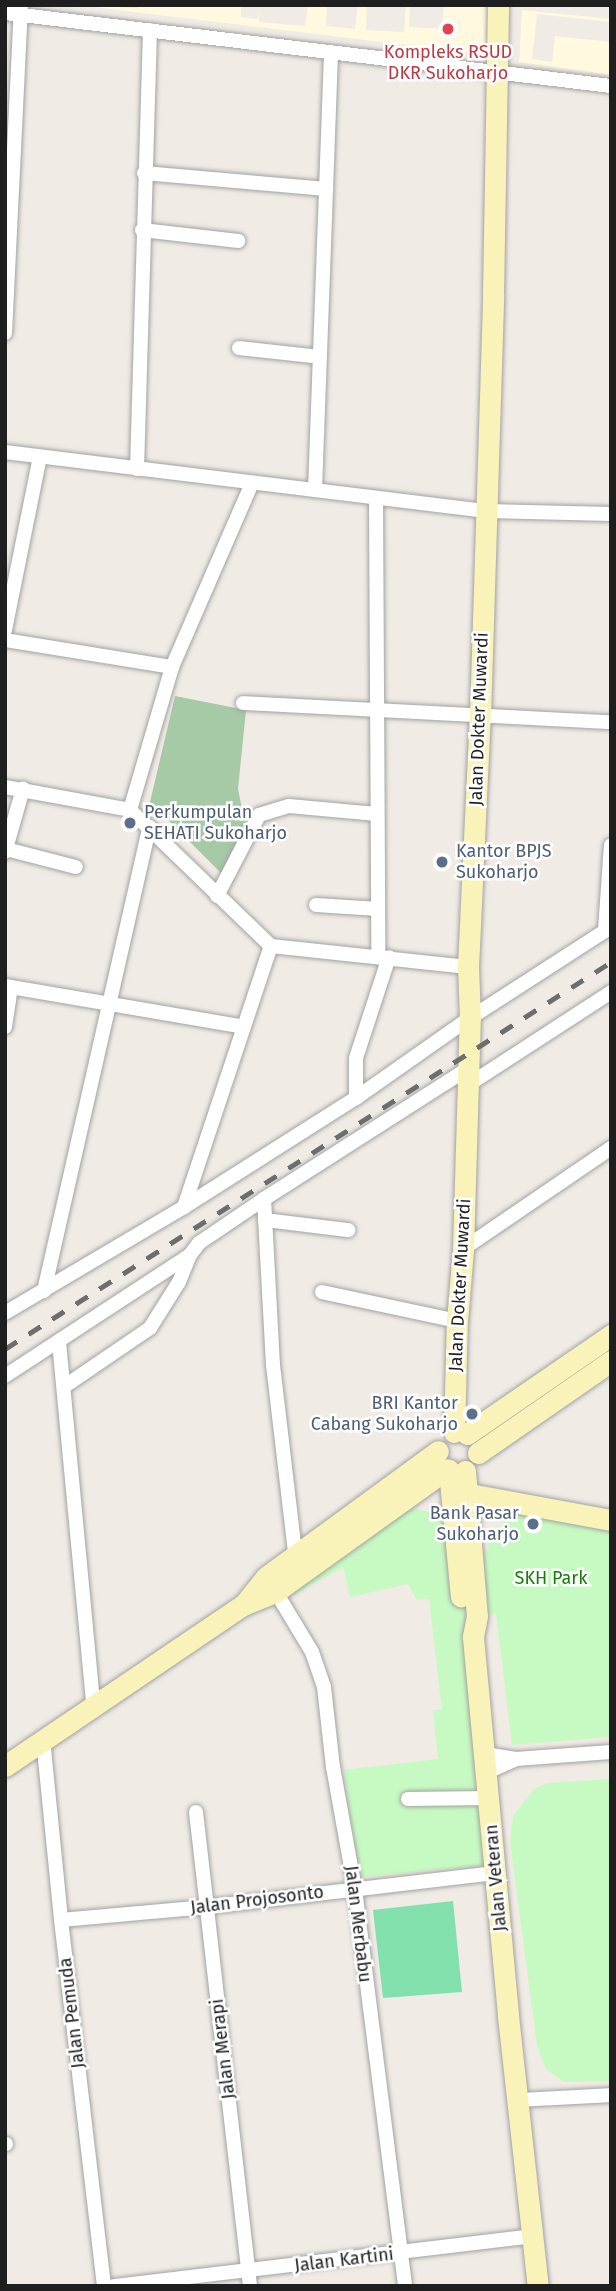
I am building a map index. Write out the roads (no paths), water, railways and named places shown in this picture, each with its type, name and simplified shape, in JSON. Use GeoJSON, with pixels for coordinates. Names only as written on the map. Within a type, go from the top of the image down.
{"type":"FeatureCollection","features":[{"type":"Feature","properties":{"kind":"main road","name":"Jalan Dokter Muwardi"},"geometry":{"type":"LineString","coordinates":[[466,1440],[457,1321],[463,1249],[469,1077],[468,967],[480,716],[498,5]]}},
{"type":"Feature","properties":{"kind":"main road"},"geometry":{"type":"LineString","coordinates":[[466,1440],[611,1335]]}},
{"type":"Feature","properties":{"kind":"main road"},"geometry":{"type":"LineString","coordinates":[[453,1474],[441,1441],[466,1440],[611,1361]]}},
{"type":"Feature","properties":{"kind":"main road"},"geometry":{"type":"LineString","coordinates":[[5,1766],[93,1703],[243,1605],[297,1566],[474,1464],[466,1440]]}},
{"type":"Feature","properties":{"kind":"main road"},"geometry":{"type":"LineString","coordinates":[[453,1474],[611,1520]]}},
{"type":"Feature","properties":{"kind":"main road","name":"Jalan Veteran"},"geometry":{"type":"LineString","coordinates":[[453,1474],[477,1626],[473,1637],[538,2286]]}},
{"type":"Feature","properties":{"kind":"street"},"geometry":{"type":"LineString","coordinates":[[5,13],[21,10],[150,30],[611,86]]}},
{"type":"Feature","properties":{"kind":"street"},"geometry":{"type":"LineString","coordinates":[[5,333],[11,95],[21,10]]}},
{"type":"Feature","properties":{"kind":"street"},"geometry":{"type":"LineString","coordinates":[[137,469],[150,30]]}},
{"type":"Feature","properties":{"kind":"street"},"geometry":{"type":"LineString","coordinates":[[315,490],[331,52]]}},
{"type":"Feature","properties":{"kind":"street"},"geometry":{"type":"LineString","coordinates":[[144,173],[326,189]]}},
{"type":"Feature","properties":{"kind":"street"},"geometry":{"type":"LineString","coordinates":[[142,230],[238,241]]}},
{"type":"Feature","properties":{"kind":"street"},"geometry":{"type":"LineString","coordinates":[[239,348],[320,357]]}},
{"type":"Feature","properties":{"kind":"street"},"geometry":{"type":"LineString","coordinates":[[5,452],[486,511],[611,514]]}},
{"type":"Feature","properties":{"kind":"street"},"geometry":{"type":"LineString","coordinates":[[5,630],[40,456]]}},
{"type":"Feature","properties":{"kind":"street"},"geometry":{"type":"LineString","coordinates":[[130,810],[172,667],[252,482]]}},
{"type":"Feature","properties":{"kind":"street"},"geometry":{"type":"LineString","coordinates":[[356,1098],[356,1058],[383,957],[378,909],[376,498]]}},
{"type":"Feature","properties":{"kind":"street"},"geometry":{"type":"LineString","coordinates":[[5,640],[172,667]]}},
{"type":"Feature","properties":{"kind":"street"},"geometry":{"type":"LineString","coordinates":[[243,703],[611,722]]}},
{"type":"Feature","properties":{"kind":"street"},"geometry":{"type":"LineString","coordinates":[[5,787],[130,810],[271,947],[468,967]]}},
{"type":"Feature","properties":{"kind":"street"},"geometry":{"type":"LineString","coordinates":[[23,789],[6,851],[76,867]]}},
{"type":"Feature","properties":{"kind":"street"},"geometry":{"type":"LineString","coordinates":[[217,896],[260,815],[289,806],[377,814]]}},
{"type":"Feature","properties":{"kind":"street"},"geometry":{"type":"LineString","coordinates":[[44,1291],[149,827]]}},
{"type":"Feature","properties":{"kind":"street"},"geometry":{"type":"LineString","coordinates":[[5,1313],[184,1207],[356,1098],[470,1017],[608,929],[611,845]]}},
{"type":"Feature","properties":{"kind":"street"},"geometry":{"type":"LineString","coordinates":[[316,905],[378,909]]}},
{"type":"Feature","properties":{"kind":"street"},"geometry":{"type":"LineString","coordinates":[[184,1207],[271,947]]}},
{"type":"Feature","properties":{"kind":"street"},"geometry":{"type":"LineString","coordinates":[[5,1027],[8,986],[244,1027]]}},
{"type":"Feature","properties":{"kind":"street"},"geometry":{"type":"LineString","coordinates":[[65,1386],[150,1328],[179,1282],[190,1255],[199,1243],[264,1199],[611,992]]}},
{"type":"Feature","properties":{"kind":"street"},"geometry":{"type":"LineString","coordinates":[[463,1249],[611,1148]]}},
{"type":"Feature","properties":{"kind":"street"},"geometry":{"type":"LineString","coordinates":[[264,1199],[273,1365],[297,1566]]}},
{"type":"Feature","properties":{"kind":"street"},"geometry":{"type":"LineString","coordinates":[[265,1220],[348,1230]]}},
{"type":"Feature","properties":{"kind":"street"},"geometry":{"type":"LineString","coordinates":[[5,1376],[190,1255]]}},
{"type":"Feature","properties":{"kind":"street"},"geometry":{"type":"LineString","coordinates":[[322,1292],[457,1321]]}},
{"type":"Feature","properties":{"kind":"street"},"geometry":{"type":"LineString","coordinates":[[59,1342],[93,1703]]}},
{"type":"Feature","properties":{"kind":"street","name":"Jalan Merbabu"},"geometry":{"type":"LineString","coordinates":[[271,1584],[312,1652],[324,1687],[333,1767],[355,1889],[405,2286]]}},
{"type":"Feature","properties":{"kind":"street","name":"Jalan Pemuda"},"geometry":{"type":"LineString","coordinates":[[43,1739],[61,1920],[104,2286]]}},
{"type":"Feature","properties":{"kind":"street"},"geometry":{"type":"LineString","coordinates":[[486,1763],[611,1752]]}},
{"type":"Feature","properties":{"kind":"street"},"geometry":{"type":"LineString","coordinates":[[408,1799],[489,1798]]}},
{"type":"Feature","properties":{"kind":"street","name":"Jalan Merapi"},"geometry":{"type":"LineString","coordinates":[[195,1812],[249,2279]]}},
{"type":"Feature","properties":{"kind":"street","name":"Jalan Projosonto"},"geometry":{"type":"LineString","coordinates":[[61,1920],[206,1907],[495,1873]]}},
{"type":"Feature","properties":{"kind":"street"},"geometry":{"type":"LineString","coordinates":[[519,2100],[611,2095]]}},
{"type":"Feature","properties":{"kind":"street","name":"Jalan Kartini"},"geometry":{"type":"LineString","coordinates":[[114,2286],[249,2279],[402,2253],[531,2236]]}},
{"type":"Feature","properties":{"kind":"railway"},"geometry":{"type":"LineString","coordinates":[[5,1349],[611,962]]}},
{"type":"Feature","properties":{"kind":"place","name":"Kompleks RSUD DKR Sukoharjo"},"geometry":{"type":"Point","coordinates":[448,29]}},
{"type":"Feature","properties":{"kind":"place","name":"Perkumpulan SEHATI Sukoharjo"},"geometry":{"type":"Point","coordinates":[130,823]}},
{"type":"Feature","properties":{"kind":"place","name":"Kantor BPJS Sukoharjo"},"geometry":{"type":"Point","coordinates":[442,862]}},
{"type":"Feature","properties":{"kind":"place","name":"BRI Kantor Cabang Sukoharjo"},"geometry":{"type":"Point","coordinates":[472,1414]}},
{"type":"Feature","properties":{"kind":"place","name":"Bank Pasar Sukoharjo"},"geometry":{"type":"Point","coordinates":[533,1524]}},
{"type":"Feature","properties":{"kind":"park label","name":"SKH Park"},"geometry":{"type":"Point","coordinates":[551,1578]}}]}
